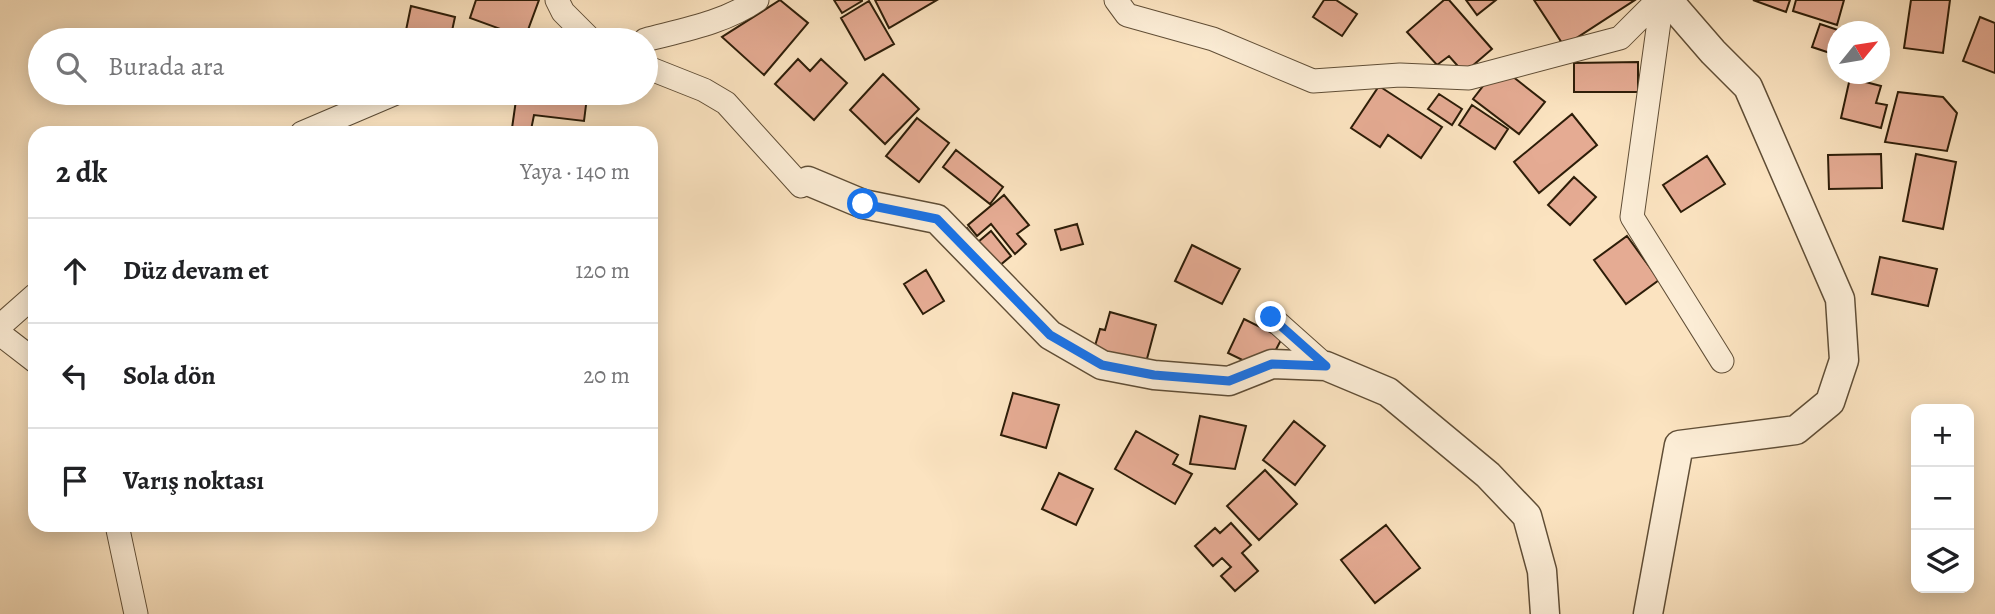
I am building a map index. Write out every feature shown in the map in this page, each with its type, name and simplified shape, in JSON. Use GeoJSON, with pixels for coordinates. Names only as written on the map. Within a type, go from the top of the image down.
{"type":"FeatureCollection","features":[{"type":"Feature","properties":{"kind":"street"},"geometry":{"type":"LineString","coordinates":[[557,0],[563,12],[579,28]]}},
{"type":"Feature","properties":{"kind":"street"},"geometry":{"type":"LineString","coordinates":[[658,37],[714,22],[757,0]]}},
{"type":"Feature","properties":{"kind":"street"},"geometry":{"type":"LineString","coordinates":[[1116,0],[1127,15],[1213,39],[1314,81],[1399,75],[1469,78],[1620,37],[1660,0]]}},
{"type":"Feature","properties":{"kind":"street"},"geometry":{"type":"LineString","coordinates":[[1660,0],[1632,217],[1722,361]]}},
{"type":"Feature","properties":{"kind":"street"},"geometry":{"type":"LineString","coordinates":[[1648,614],[1679,445],[1796,430],[1830,401],[1844,359],[1840,299],[1748,87],[1668,0]]}},
{"type":"Feature","properties":{"kind":"street"},"geometry":{"type":"LineString","coordinates":[[658,72],[704,90],[726,103],[801,186],[808,181],[863,204],[937,219],[1050,335],[1102,365],[1154,375],[1229,381],[1272,364],[1326,366]]}},
{"type":"Feature","properties":{"kind":"street"},"geometry":{"type":"LineString","coordinates":[[318,126],[368,105]]}},
{"type":"Feature","properties":{"kind":"street"},"geometry":{"type":"LineString","coordinates":[[0,326],[28,301]]}},
{"type":"Feature","properties":{"kind":"street"},"geometry":{"type":"LineString","coordinates":[[1271,317],[1326,366],[1388,392],[1488,475],[1527,516],[1542,571],[1545,614]]}},
{"type":"Feature","properties":{"kind":"street"},"geometry":{"type":"LineString","coordinates":[[0,334],[28,356]]}},
{"type":"Feature","properties":{"kind":"street"},"geometry":{"type":"LineString","coordinates":[[118,532],[136,614]]}},
{"type":"Feature","properties":{"kind":"building"},"geometry":{"type":"Polygon","coordinates":[[[476,0],[539,0],[529,28],[498,28],[470,18],[476,0]]]}},
{"type":"Feature","properties":{"kind":"building"},"geometry":{"type":"Polygon","coordinates":[[[780,0],[808,23],[764,75],[722,37],[780,0]]]}},
{"type":"Feature","properties":{"kind":"building"},"geometry":{"type":"Polygon","coordinates":[[[834,0],[862,0],[862,1],[842,13],[834,0]]]}},
{"type":"Feature","properties":{"kind":"building"},"geometry":{"type":"Polygon","coordinates":[[[875,0],[937,0],[889,28],[875,0]]]}},
{"type":"Feature","properties":{"kind":"building"},"geometry":{"type":"Polygon","coordinates":[[[1324,0],[1336,0],[1357,14],[1342,36],[1313,17],[1324,0]]]}},
{"type":"Feature","properties":{"kind":"building"},"geometry":{"type":"Polygon","coordinates":[[[1444,0],[1449,0],[1492,49],[1464,73],[1449,56],[1437,65],[1407,32],[1444,0]]]}},
{"type":"Feature","properties":{"kind":"building"},"geometry":{"type":"Polygon","coordinates":[[[1466,0],[1496,0],[1477,15],[1466,0]]]}},
{"type":"Feature","properties":{"kind":"building"},"geometry":{"type":"Polygon","coordinates":[[[1534,0],[1635,0],[1564,46],[1534,0]]]}},
{"type":"Feature","properties":{"kind":"building"},"geometry":{"type":"Polygon","coordinates":[[[1753,0],[1790,0],[1786,12],[1753,0]]]}},
{"type":"Feature","properties":{"kind":"building"},"geometry":{"type":"Polygon","coordinates":[[[1796,0],[1844,0],[1838,21],[1827,22],[1793,11],[1796,0]]]}},
{"type":"Feature","properties":{"kind":"building"},"geometry":{"type":"Polygon","coordinates":[[[1911,0],[1950,0],[1943,53],[1904,48],[1911,0]]]}},
{"type":"Feature","properties":{"kind":"building"},"geometry":{"type":"Polygon","coordinates":[[[869,1],[894,44],[865,60],[841,18],[869,1]]]}},
{"type":"Feature","properties":{"kind":"building"},"geometry":{"type":"Polygon","coordinates":[[[411,6],[455,17],[453,28],[406,28],[411,6]]]}},
{"type":"Feature","properties":{"kind":"building"},"geometry":{"type":"Polygon","coordinates":[[[1980,17],[1995,23],[1995,73],[1963,61],[1980,17]]]}},
{"type":"Feature","properties":{"kind":"building"},"geometry":{"type":"Polygon","coordinates":[[[1820,24],[1827,26],[1827,52],[1812,47],[1820,24]]]}},
{"type":"Feature","properties":{"kind":"building"},"geometry":{"type":"Polygon","coordinates":[[[798,59],[810,71],[821,59],[847,83],[814,120],[775,84],[798,59]]]}},
{"type":"Feature","properties":{"kind":"building"},"geometry":{"type":"Polygon","coordinates":[[[1638,62],[1638,92],[1574,92],[1574,63],[1638,62]]]}},
{"type":"Feature","properties":{"kind":"building"},"geometry":{"type":"Polygon","coordinates":[[[883,74],[919,109],[885,144],[850,110],[883,74]]]}},
{"type":"Feature","properties":{"kind":"building"},"geometry":{"type":"Polygon","coordinates":[[[1512,76],[1545,102],[1519,134],[1473,99],[1487,81],[1512,76]]]}},
{"type":"Feature","properties":{"kind":"building"},"geometry":{"type":"Polygon","coordinates":[[[1849,84],[1881,86],[1876,103],[1887,105],[1881,128],[1841,118],[1849,84]]]}},
{"type":"Feature","properties":{"kind":"building"},"geometry":{"type":"Polygon","coordinates":[[[1379,86],[1442,127],[1421,158],[1388,135],[1380,147],[1351,128],[1379,86]]]}},
{"type":"Feature","properties":{"kind":"building"},"geometry":{"type":"Polygon","coordinates":[[[1898,92],[1943,97],[1957,113],[1947,151],[1885,142],[1898,92]]]}},
{"type":"Feature","properties":{"kind":"building"},"geometry":{"type":"Polygon","coordinates":[[[1439,94],[1462,109],[1452,125],[1428,109],[1439,94]]]}},
{"type":"Feature","properties":{"kind":"building"},"geometry":{"type":"Polygon","coordinates":[[[515,105],[586,105],[584,121],[534,115],[532,126],[512,126],[515,105]]]}},
{"type":"Feature","properties":{"kind":"building"},"geometry":{"type":"Polygon","coordinates":[[[1472,105],[1508,129],[1495,149],[1459,125],[1472,105]]]}},
{"type":"Feature","properties":{"kind":"building"},"geometry":{"type":"Polygon","coordinates":[[[1572,114],[1597,145],[1539,193],[1514,162],[1572,114]]]}},
{"type":"Feature","properties":{"kind":"building"},"geometry":{"type":"Polygon","coordinates":[[[917,118],[949,143],[919,182],[886,156],[917,118]]]}},
{"type":"Feature","properties":{"kind":"building"},"geometry":{"type":"Polygon","coordinates":[[[956,150],[1003,187],[990,204],[943,167],[956,150]]]}},
{"type":"Feature","properties":{"kind":"building"},"geometry":{"type":"Polygon","coordinates":[[[1881,154],[1882,188],[1829,189],[1828,155],[1881,154]]]}},
{"type":"Feature","properties":{"kind":"building"},"geometry":{"type":"Polygon","coordinates":[[[1916,154],[1956,162],[1943,229],[1903,221],[1916,154]]]}},
{"type":"Feature","properties":{"kind":"building"},"geometry":{"type":"Polygon","coordinates":[[[1707,156],[1725,184],[1681,212],[1663,185],[1707,156]]]}},
{"type":"Feature","properties":{"kind":"building"},"geometry":{"type":"Polygon","coordinates":[[[1574,177],[1596,197],[1570,225],[1548,205],[1574,177]]]}},
{"type":"Feature","properties":{"kind":"building"},"geometry":{"type":"Polygon","coordinates":[[[1004,195],[1029,225],[1017,234],[1026,244],[1015,254],[991,224],[977,236],[968,225],[1004,195]]]}},
{"type":"Feature","properties":{"kind":"building"},"geometry":{"type":"Polygon","coordinates":[[[1077,224],[1083,244],[1061,250],[1055,230],[1077,224]]]}},
{"type":"Feature","properties":{"kind":"building"},"geometry":{"type":"Polygon","coordinates":[[[967,228],[978,242],[991,231],[1011,256],[987,276],[956,237],[967,228]]]}},
{"type":"Feature","properties":{"kind":"building"},"geometry":{"type":"Polygon","coordinates":[[[1627,236],[1659,280],[1626,304],[1594,260],[1627,236]]]}},
{"type":"Feature","properties":{"kind":"building"},"geometry":{"type":"Polygon","coordinates":[[[1192,245],[1240,269],[1222,304],[1175,281],[1192,245]]]}},
{"type":"Feature","properties":{"kind":"building"},"geometry":{"type":"Polygon","coordinates":[[[1880,257],[1937,269],[1928,306],[1872,294],[1880,257]]]}},
{"type":"Feature","properties":{"kind":"building"},"geometry":{"type":"Polygon","coordinates":[[[926,270],[944,301],[923,314],[904,284],[926,270]]]}},
{"type":"Feature","properties":{"kind":"building"},"geometry":{"type":"Polygon","coordinates":[[[1110,312],[1156,325],[1144,370],[1092,356],[1100,329],[1105,330],[1110,312]]]}},
{"type":"Feature","properties":{"kind":"building"},"geometry":{"type":"Polygon","coordinates":[[[1244,319],[1282,338],[1265,371],[1228,353],[1244,319]]]}},
{"type":"Feature","properties":{"kind":"building"},"geometry":{"type":"Polygon","coordinates":[[[1013,393],[1059,405],[1046,448],[1001,435],[1013,393]]]}},
{"type":"Feature","properties":{"kind":"building"},"geometry":{"type":"Polygon","coordinates":[[[1200,416],[1246,426],[1235,469],[1190,464],[1200,416]]]}},
{"type":"Feature","properties":{"kind":"building"},"geometry":{"type":"Polygon","coordinates":[[[1294,421],[1325,446],[1295,485],[1263,460],[1294,421]]]}},
{"type":"Feature","properties":{"kind":"building"},"geometry":{"type":"Polygon","coordinates":[[[1136,431],[1178,455],[1173,464],[1192,474],[1175,504],[1115,469],[1136,431]]]}},
{"type":"Feature","properties":{"kind":"building"},"geometry":{"type":"Polygon","coordinates":[[[1265,470],[1297,504],[1259,540],[1227,506],[1265,470]]]}},
{"type":"Feature","properties":{"kind":"building"},"geometry":{"type":"Polygon","coordinates":[[[1059,473],[1093,489],[1076,525],[1042,509],[1059,473]]]}},
{"type":"Feature","properties":{"kind":"building"},"geometry":{"type":"Polygon","coordinates":[[[1231,523],[1251,545],[1242,553],[1258,571],[1235,591],[1221,576],[1231,567],[1222,558],[1213,566],[1195,546],[1215,528],[1220,533],[1231,523]]]}},
{"type":"Feature","properties":{"kind":"building"},"geometry":{"type":"Polygon","coordinates":[[[1386,525],[1420,568],[1375,603],[1341,560],[1386,525]]]}},
{"type":"Feature","properties":{"kind":"route"},"geometry":{"type":"LineString","coordinates":[[863,204],[937,219],[1050,335],[1102,365],[1154,375],[1229,381],[1272,364],[1326,366],[1271,317]]}}]}
